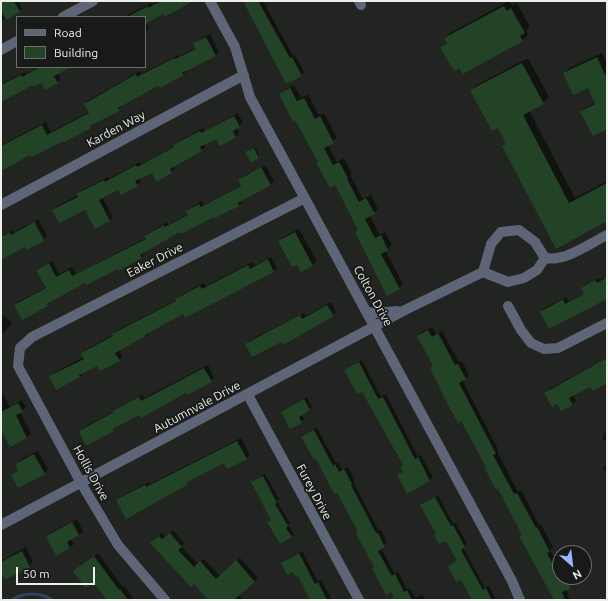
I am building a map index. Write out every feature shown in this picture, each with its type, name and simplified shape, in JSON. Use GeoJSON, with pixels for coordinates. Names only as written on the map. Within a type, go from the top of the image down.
{"type":"FeatureCollection","features":[{"type":"Feature","properties":{"kind":"street"},"geometry":{"type":"LineString","coordinates":[[65,16],[93,1]]}},
{"type":"Feature","properties":{"kind":"street","name":"Colton Drive"},"geometry":{"type":"LineString","coordinates":[[210,1],[235,47],[250,97],[512,581],[520,600]]}},
{"type":"Feature","properties":{"kind":"street"},"geometry":{"type":"LineString","coordinates":[[1,50],[16,42]]}},
{"type":"Feature","properties":{"kind":"street","name":"Karden Way"},"geometry":{"type":"LineString","coordinates":[[1,205],[244,75]]}},
{"type":"Feature","properties":{"kind":"street","name":"Eaker Drive"},"geometry":{"type":"LineString","coordinates":[[20,348],[32,337],[305,198]]}},
{"type":"Feature","properties":{"kind":"street"},"geometry":{"type":"LineString","coordinates":[[545,258],[537,270],[524,278],[508,282],[483,272],[492,244],[501,232],[519,230],[535,242],[545,258],[553,260],[565,256],[607,235]]}},
{"type":"Feature","properties":{"kind":"street","name":"Autumnvale Drive"},"geometry":{"type":"LineString","coordinates":[[1,525],[248,395],[374,326],[483,272]]}},
{"type":"Feature","properties":{"kind":"street"},"geometry":{"type":"LineString","coordinates":[[508,306],[521,330],[531,343],[544,349],[558,348],[607,323]]}},
{"type":"Feature","properties":{"kind":"street","name":"Autumnvale Drive"},"geometry":{"type":"LineString","coordinates":[[367,312],[389,313],[405,310]]}},
{"type":"Feature","properties":{"kind":"street","name":"Hollis Drive"},"geometry":{"type":"LineString","coordinates":[[20,348],[18,366],[81,483],[118,546],[165,600]]}},
{"type":"Feature","properties":{"kind":"street","name":"Furey Drive"},"geometry":{"type":"LineString","coordinates":[[248,395],[359,600]]}},
{"type":"Feature","properties":{"kind":"building"},"geometry":{"type":"Polygon","coordinates":[[[1,1],[14,1],[20,12],[6,20],[1,11],[1,1]]]}},
{"type":"Feature","properties":{"kind":"building"},"geometry":{"type":"Polygon","coordinates":[[[161,1],[194,1],[164,17],[163,14],[146,23],[146,16],[129,16],[148,6],[148,8],[161,1]]]}},
{"type":"Feature","properties":{"kind":"building"},"geometry":{"type":"Polygon","coordinates":[[[243,1],[258,1],[290,58],[292,57],[302,76],[286,84],[243,1]]]}},
{"type":"Feature","properties":{"kind":"building"},"geometry":{"type":"Polygon","coordinates":[[[504,6],[507,11],[511,8],[525,33],[520,36],[523,41],[463,74],[459,68],[454,71],[440,47],[447,43],[444,38],[504,6]]]}},
{"type":"Feature","properties":{"kind":"building"},"geometry":{"type":"Polygon","coordinates":[[[206,37],[216,56],[182,73],[184,75],[160,88],[158,86],[118,108],[119,111],[90,126],[91,128],[32,157],[30,155],[1,171],[1,146],[42,125],[47,135],[89,113],[84,104],[136,74],[137,77],[174,58],[175,59],[196,49],[193,43],[206,37]]]}},
{"type":"Feature","properties":{"kind":"building"},"geometry":{"type":"Polygon","coordinates":[[[597,57],[607,79],[607,129],[593,136],[580,112],[595,104],[588,88],[573,95],[563,73],[597,57]]]}},
{"type":"Feature","properties":{"kind":"building"},"geometry":{"type":"Polygon","coordinates":[[[522,63],[544,104],[523,115],[569,203],[607,183],[607,221],[556,249],[502,146],[506,144],[498,128],[492,131],[470,90],[522,63]]]}},
{"type":"Feature","properties":{"kind":"building"},"geometry":{"type":"Polygon","coordinates":[[[38,68],[69,68],[54,76],[58,83],[45,90],[41,83],[34,87],[33,85],[1,102],[1,85],[21,75],[22,77],[38,68]]]}},
{"type":"Feature","properties":{"kind":"building"},"geometry":{"type":"Polygon","coordinates":[[[290,88],[297,101],[304,98],[315,119],[320,116],[334,143],[324,148],[333,165],[339,162],[359,202],[366,198],[375,214],[365,219],[375,238],[381,235],[388,250],[381,254],[400,289],[387,296],[355,232],[358,230],[335,185],[330,188],[316,163],[318,162],[295,120],[293,122],[279,94],[290,88]]]}},
{"type":"Feature","properties":{"kind":"building"},"geometry":{"type":"Polygon","coordinates":[[[234,116],[240,127],[233,131],[236,138],[220,146],[216,139],[200,147],[202,151],[170,169],[172,173],[156,182],[152,173],[135,181],[138,186],[121,195],[118,190],[99,200],[110,221],[95,229],[85,210],[59,223],[52,210],[78,197],[76,194],[104,180],[105,182],[136,165],[137,167],[174,147],[173,145],[234,116]]]}},
{"type":"Feature","properties":{"kind":"building"},"geometry":{"type":"Polygon","coordinates":[[[254,148],[259,158],[251,163],[245,152],[254,148]]]}},
{"type":"Feature","properties":{"kind":"building"},"geometry":{"type":"Polygon","coordinates":[[[261,167],[271,185],[238,203],[239,206],[181,234],[180,232],[140,255],[142,258],[119,271],[118,269],[86,285],[85,283],[22,320],[14,305],[46,288],[36,270],[49,263],[56,277],[69,270],[72,276],[146,239],[144,236],[164,225],[165,227],[188,215],[186,211],[199,204],[201,207],[241,186],[238,180],[261,167]]]}},
{"type":"Feature","properties":{"kind":"building"},"geometry":{"type":"Polygon","coordinates":[[[34,222],[44,241],[26,250],[25,247],[1,260],[1,237],[10,232],[11,235],[34,222]]]}},
{"type":"Feature","properties":{"kind":"building"},"geometry":{"type":"Polygon","coordinates":[[[295,232],[313,266],[301,272],[297,265],[292,267],[278,241],[295,232]]]}},
{"type":"Feature","properties":{"kind":"building"},"geometry":{"type":"Polygon","coordinates":[[[268,259],[274,272],[185,318],[183,314],[115,353],[120,361],[100,371],[97,366],[79,375],[80,377],[56,390],[49,376],[84,359],[81,353],[113,336],[112,334],[176,301],[175,299],[200,286],[202,289],[248,265],[250,269],[268,259]]]}},
{"type":"Feature","properties":{"kind":"building"},"geometry":{"type":"Polygon","coordinates":[[[607,277],[607,299],[549,329],[540,312],[563,299],[565,304],[584,294],[581,288],[595,280],[597,283],[607,277]]]}},
{"type":"Feature","properties":{"kind":"building"},"geometry":{"type":"Polygon","coordinates":[[[327,305],[334,316],[283,345],[281,342],[252,357],[245,344],[300,315],[302,319],[327,305]]]}},
{"type":"Feature","properties":{"kind":"building"},"geometry":{"type":"Polygon","coordinates":[[[428,330],[432,337],[438,333],[455,365],[458,364],[466,379],[459,383],[496,454],[493,455],[514,494],[517,493],[550,552],[547,553],[552,562],[552,585],[569,585],[571,588],[562,592],[565,600],[554,600],[519,536],[522,535],[498,489],[496,490],[484,467],[486,467],[461,421],[458,423],[448,405],[430,368],[433,366],[417,336],[428,330]]]}},
{"type":"Feature","properties":{"kind":"building"},"geometry":{"type":"Polygon","coordinates":[[[607,358],[607,383],[592,391],[590,387],[569,398],[573,405],[561,411],[557,404],[552,407],[544,393],[607,358]]]}},
{"type":"Feature","properties":{"kind":"building"},"geometry":{"type":"Polygon","coordinates":[[[359,362],[378,399],[383,397],[415,459],[418,457],[430,481],[407,494],[397,475],[403,472],[400,467],[403,465],[362,392],[357,394],[344,370],[359,362]]]}},
{"type":"Feature","properties":{"kind":"building"},"geometry":{"type":"Polygon","coordinates":[[[204,368],[212,382],[187,395],[186,393],[141,418],[139,415],[86,446],[79,431],[139,397],[141,401],[204,368]]]}},
{"type":"Feature","properties":{"kind":"building"},"geometry":{"type":"Polygon","coordinates":[[[304,399],[310,410],[299,417],[302,423],[290,429],[281,412],[304,399]]]}},
{"type":"Feature","properties":{"kind":"building"},"geometry":{"type":"Polygon","coordinates":[[[18,403],[23,412],[16,415],[27,438],[10,447],[1,429],[1,412],[18,403]]]}},
{"type":"Feature","properties":{"kind":"building"},"geometry":{"type":"Polygon","coordinates":[[[314,430],[333,466],[335,464],[339,472],[344,469],[376,533],[378,533],[385,547],[378,551],[392,576],[395,574],[404,592],[407,590],[412,600],[389,600],[394,597],[391,592],[386,595],[372,568],[374,567],[356,534],[358,532],[337,493],[334,494],[316,459],[314,460],[301,437],[314,430]]]}},
{"type":"Feature","properties":{"kind":"building"},"geometry":{"type":"Polygon","coordinates":[[[237,441],[247,459],[227,469],[224,463],[186,483],[187,485],[126,519],[116,500],[145,485],[146,487],[237,441]]]}},
{"type":"Feature","properties":{"kind":"building"},"geometry":{"type":"Polygon","coordinates":[[[34,454],[45,474],[18,488],[11,475],[18,471],[15,464],[34,454]]]}},
{"type":"Feature","properties":{"kind":"building"},"geometry":{"type":"Polygon","coordinates":[[[263,476],[277,503],[275,504],[288,526],[286,528],[292,537],[280,544],[267,522],[271,520],[251,482],[263,476]]]}},
{"type":"Feature","properties":{"kind":"building"},"geometry":{"type":"Polygon","coordinates":[[[435,497],[451,526],[453,525],[465,547],[461,550],[483,590],[486,588],[492,600],[472,600],[461,580],[456,582],[448,566],[457,561],[446,541],[439,544],[434,535],[436,534],[420,505],[435,497]]]}},
{"type":"Feature","properties":{"kind":"building"},"geometry":{"type":"Polygon","coordinates":[[[72,522],[79,535],[67,542],[70,548],[56,556],[46,536],[72,522]]]}},
{"type":"Feature","properties":{"kind":"building"},"geometry":{"type":"Polygon","coordinates":[[[170,533],[182,547],[178,550],[194,567],[200,561],[216,579],[236,560],[255,582],[234,600],[208,600],[194,584],[191,587],[150,543],[159,536],[162,539],[170,533]]]}},
{"type":"Feature","properties":{"kind":"building"},"geometry":{"type":"Polygon","coordinates":[[[22,551],[30,567],[5,580],[1,573],[1,562],[22,551]]]}},
{"type":"Feature","properties":{"kind":"building"},"geometry":{"type":"Polygon","coordinates":[[[299,553],[315,584],[318,582],[327,600],[310,600],[298,576],[296,577],[293,572],[287,575],[281,563],[299,553]]]}},
{"type":"Feature","properties":{"kind":"building"},"geometry":{"type":"Polygon","coordinates":[[[94,556],[128,600],[107,600],[93,582],[85,588],[73,571],[94,556]]]}},
{"type":"Feature","properties":{"kind":"waterway"},"geometry":{"type":"LineString","coordinates":[[12,600],[16,597],[27,594],[37,594],[48,597],[52,600]]}}]}
